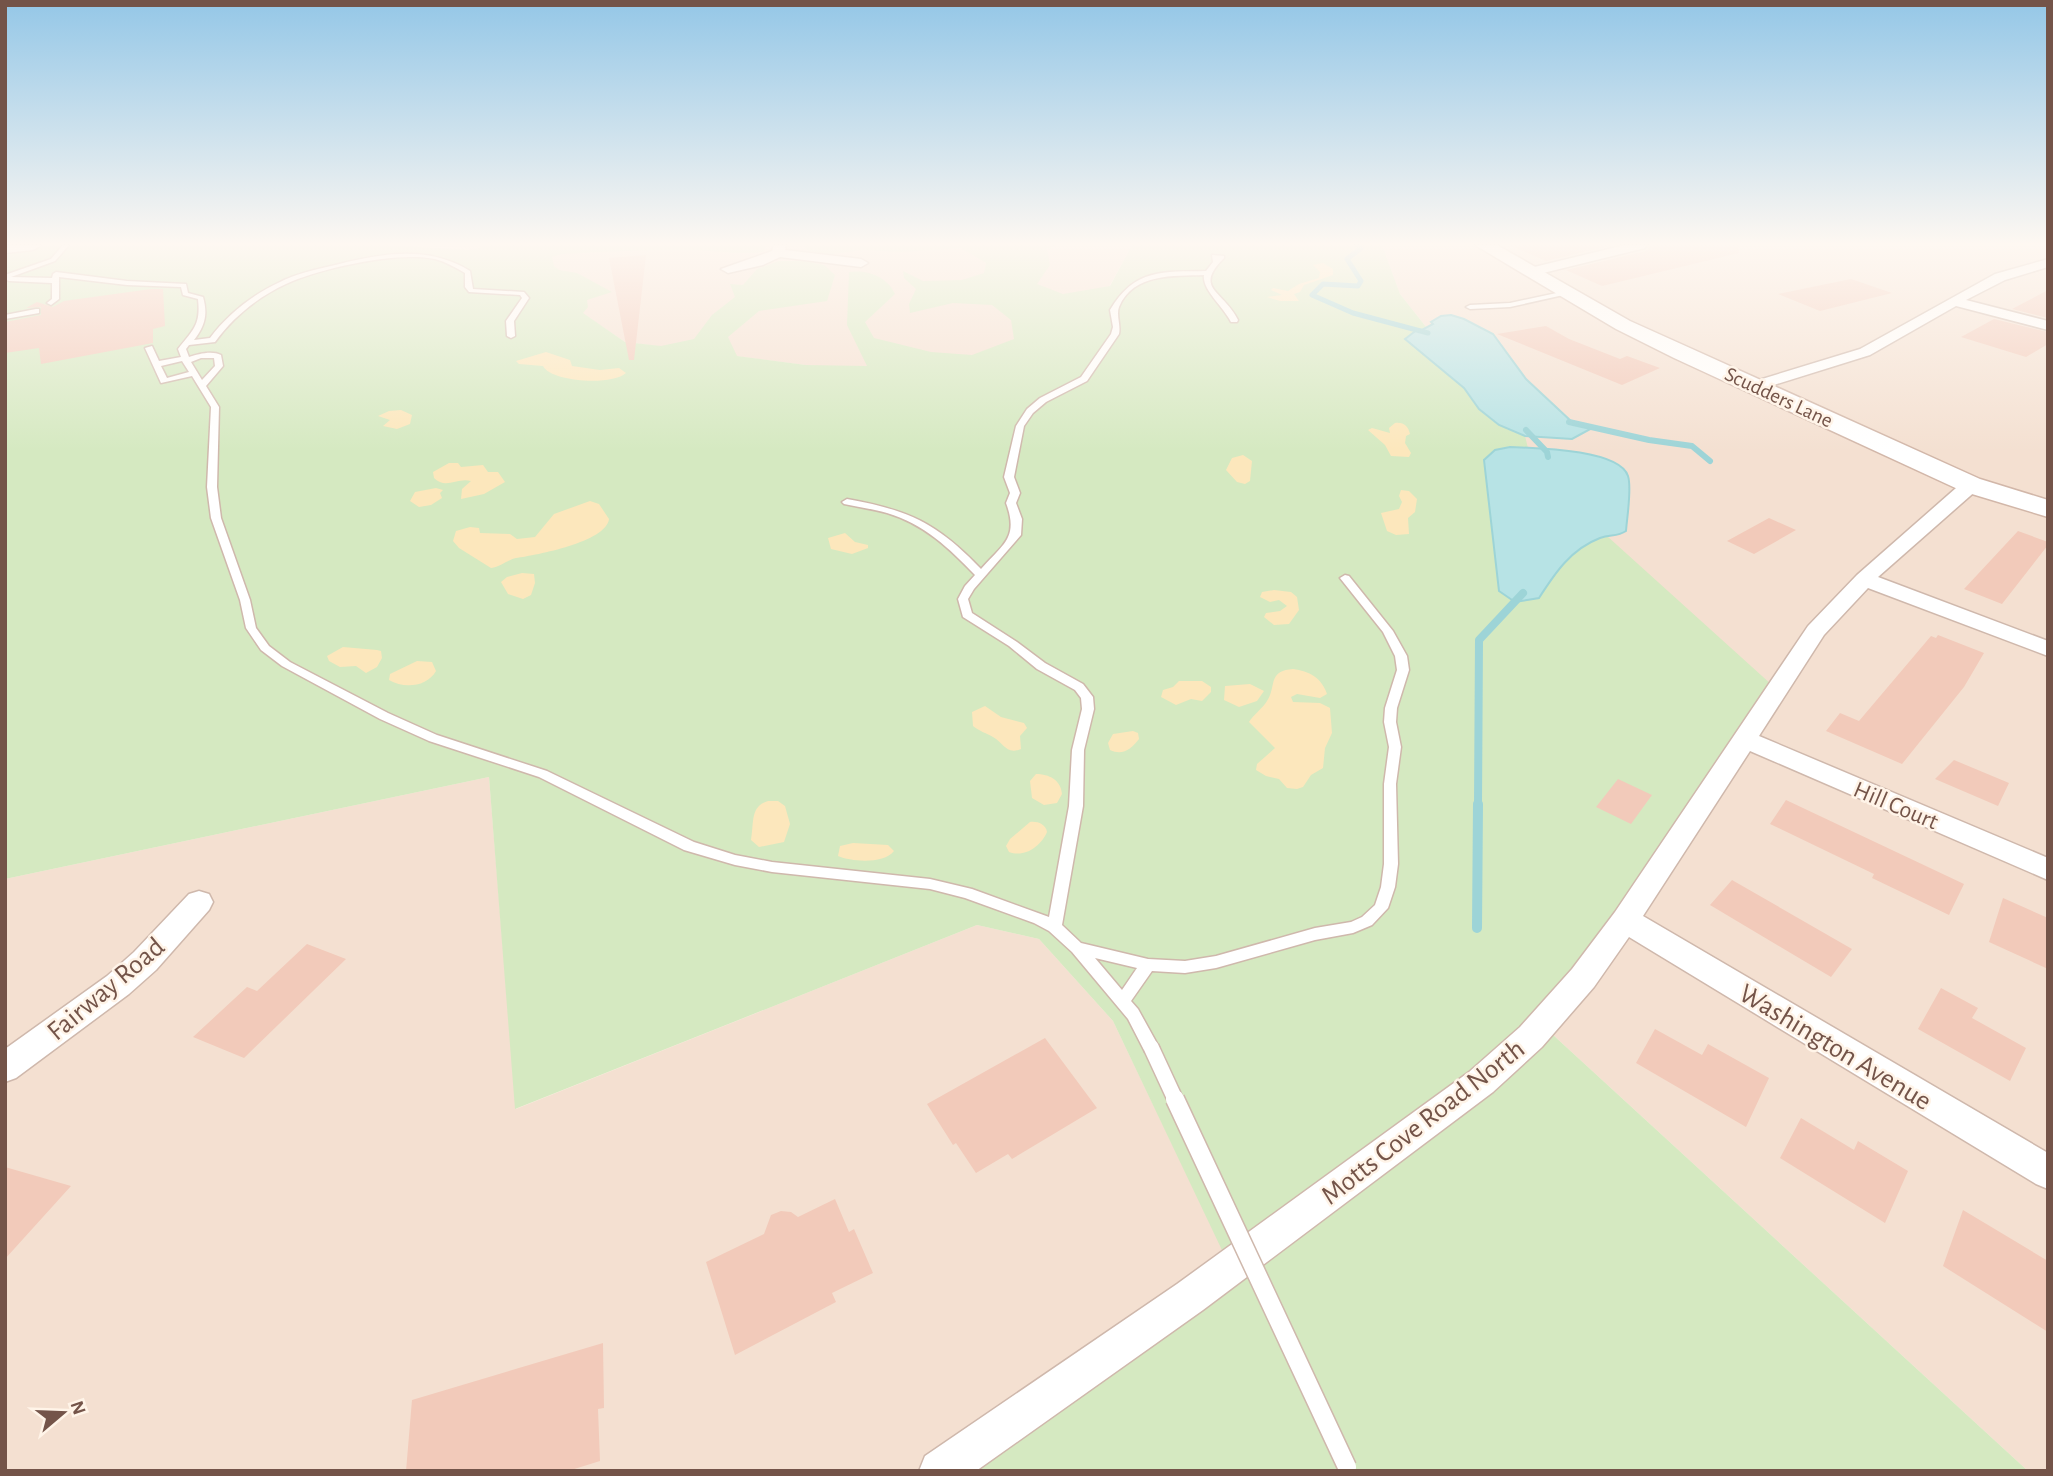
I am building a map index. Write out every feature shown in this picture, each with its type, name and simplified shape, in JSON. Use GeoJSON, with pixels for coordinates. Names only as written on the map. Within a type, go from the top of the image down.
{"type":"FeatureCollection","features":[{"type":"Feature","properties":{"kind":"street","name":"Scudders Lane"},"geometry":{"type":"LineString","coordinates":[[1603,314],[1971,485],[2048,509]]}},
{"type":"Feature","properties":{"kind":"street"},"geometry":{"type":"LineString","coordinates":[[1755,386],[1865,352],[1932,314]]}},
{"type":"Feature","properties":{"kind":"street"},"geometry":{"type":"LineString","coordinates":[[2003,314],[2048,326]]}},
{"type":"Feature","properties":{"kind":"street","name":"Motts Cove Road North"},"geometry":{"type":"LineString","coordinates":[[940,1471],[1191,1297],[1482,1082],[1531,1037],[1583,978],[1625,920],[1816,631],[1864,579],[1971,485]]}},
{"type":"Feature","properties":{"kind":"street"},"geometry":{"type":"LineString","coordinates":[[1864,579],[2048,649]]}},
{"type":"Feature","properties":{"kind":"street","name":"Hill Court"},"geometry":{"type":"LineString","coordinates":[[1745,739],[2048,870]]}},
{"type":"Feature","properties":{"kind":"street","name":"Fairway Road"},"geometry":{"type":"LineString","coordinates":[[5,1068],[118,985],[145,961],[199,902]]}},
{"type":"Feature","properties":{"kind":"street","name":"Washington Avenue"},"geometry":{"type":"LineString","coordinates":[[1625,920],[2048,1172]]}},
{"type":"Feature","properties":{"kind":"lane"},"geometry":{"type":"LineString","coordinates":[[204,314],[205,318],[182,349],[196,380],[215,408],[212,487],[216,518],[245,600],[251,628],[265,648],[286,664],[384,716],[433,738],[543,774],[689,846],[735,860],[772,867],[930,884],[1025,912],[1055,927],[1123,1000],[1151,1047],[1349,1469]]}},
{"type":"Feature","properties":{"kind":"lane"},"geometry":{"type":"LineString","coordinates":[[188,342],[212,340],[221,325],[237,314]]}},
{"type":"Feature","properties":{"kind":"lane"},"geometry":{"type":"LineString","coordinates":[[511,336],[510,321],[515,314]]}},
{"type":"Feature","properties":{"kind":"lane"},"geometry":{"type":"LineString","coordinates":[[1055,927],[1076,806],[1078,750],[1088,709],[1087,698],[1079,687],[1041,666],[1013,644],[967,615],[963,599],[1016,535],[1018,526],[1011,503],[1014,493],[1009,477],[1020,426],[1030,411],[1043,400],[1084,379],[1115,334],[1117,327],[1115,314]]}},
{"type":"Feature","properties":{"kind":"lane"},"geometry":{"type":"LineString","coordinates":[[1231,314],[1234,320]]}},
{"type":"Feature","properties":{"kind":"lane"},"geometry":{"type":"LineString","coordinates":[[149,348],[164,381],[196,380],[219,366],[220,360],[217,355],[209,355],[157,364]]}},
{"type":"Feature","properties":{"kind":"lane"},"geometry":{"type":"LineString","coordinates":[[846,502],[900,512],[920,520],[956,547],[981,574]]}},
{"type":"Feature","properties":{"kind":"lane"},"geometry":{"type":"LineString","coordinates":[[1077,948],[1148,965],[1185,967],[1216,962],[1315,934],[1353,927],[1367,921],[1381,908],[1388,887],[1391,863],[1390,784],[1395,747],[1390,722],[1391,708],[1403,670],[1401,656],[1388,631],[1345,578]]}},
{"type":"Feature","properties":{"kind":"lane"},"geometry":{"type":"LineString","coordinates":[[1123,1000],[1148,965]]}},
{"type":"Feature","properties":{"kind":"shaded area"},"geometry":{"type":"Polygon","coordinates":[[[583,314],[1094,314],[1049,396],[625,342],[583,314]]]}},
{"type":"Feature","properties":{"kind":"shaded area"},"geometry":{"type":"Polygon","coordinates":[[[1416,314],[2048,314],[2048,1471],[2028,1471],[1540,1023],[1555,489],[1416,314]]]}},
{"type":"Feature","properties":{"kind":"shaded area"},"geometry":{"type":"Polygon","coordinates":[[[489,777],[516,1109],[977,925],[1039,939],[1113,1021],[1231,1267],[967,1471],[5,1471],[5,879],[489,777]]]}},
{"type":"Feature","properties":{"kind":"green space"},"geometry":{"type":"Polygon","coordinates":[[[5,314],[584,314],[625,342],[661,346],[694,339],[713,314],[756,314],[728,337],[737,356],[806,365],[867,366],[847,325],[847,314],[874,314],[865,322],[874,338],[931,352],[972,355],[1014,339],[1011,320],[1003,314],[1416,314],[1507,429],[1525,436],[1528,448],[1523,448],[1555,489],[1772,685],[1540,1023],[2028,1471],[967,1471],[1230,1267],[1113,1021],[1039,939],[977,925],[515,1109],[489,777],[5,879],[5,314]]]}},
{"type":"Feature","properties":{"kind":"sand"},"geometry":{"type":"Polygon","coordinates":[[[546,352],[570,360],[572,366],[600,370],[619,368],[626,373],[608,380],[569,379],[557,376],[543,366],[519,364],[516,361],[546,352]]]}},
{"type":"Feature","properties":{"kind":"sand"},"geometry":{"type":"Polygon","coordinates":[[[401,410],[412,415],[410,424],[397,429],[383,426],[390,420],[378,416],[401,410]]]}},
{"type":"Feature","properties":{"kind":"sand"},"geometry":{"type":"Polygon","coordinates":[[[1395,423],[1403,424],[1409,431],[1405,443],[1411,453],[1409,457],[1391,456],[1385,445],[1368,430],[1372,428],[1390,433],[1389,428],[1395,423]]]}},
{"type":"Feature","properties":{"kind":"sand"},"geometry":{"type":"Polygon","coordinates":[[[1243,455],[1252,461],[1250,481],[1245,484],[1237,482],[1226,470],[1232,458],[1243,455]]]}},
{"type":"Feature","properties":{"kind":"sand"},"geometry":{"type":"Polygon","coordinates":[[[449,463],[458,463],[461,467],[483,465],[488,472],[498,472],[505,482],[484,494],[461,499],[462,489],[471,481],[443,483],[434,478],[433,472],[449,463]]]}},
{"type":"Feature","properties":{"kind":"sand"},"geometry":{"type":"Polygon","coordinates":[[[436,488],[443,490],[440,493],[442,498],[431,505],[419,507],[410,501],[415,492],[436,488]]]}},
{"type":"Feature","properties":{"kind":"sand"},"geometry":{"type":"Polygon","coordinates":[[[1401,490],[1409,491],[1417,499],[1415,512],[1408,518],[1409,534],[1396,535],[1387,531],[1381,513],[1399,509],[1402,502],[1399,496],[1401,490]]]}},
{"type":"Feature","properties":{"kind":"sand"},"geometry":{"type":"Polygon","coordinates":[[[590,501],[599,504],[609,519],[605,527],[596,534],[569,546],[516,558],[491,568],[459,548],[453,541],[456,531],[470,527],[479,528],[480,533],[510,534],[517,539],[535,537],[554,514],[590,501]]]}},
{"type":"Feature","properties":{"kind":"sand"},"geometry":{"type":"Polygon","coordinates":[[[845,533],[855,542],[868,545],[868,548],[852,554],[831,549],[828,538],[845,533]]]}},
{"type":"Feature","properties":{"kind":"sand"},"geometry":{"type":"Polygon","coordinates":[[[522,573],[534,574],[535,583],[531,595],[523,599],[508,594],[501,582],[507,577],[522,573]]]}},
{"type":"Feature","properties":{"kind":"sand"},"geometry":{"type":"Polygon","coordinates":[[[1262,592],[1291,592],[1297,597],[1299,610],[1289,624],[1274,625],[1264,617],[1266,613],[1280,611],[1287,606],[1279,600],[1270,602],[1260,597],[1262,592]]]}},
{"type":"Feature","properties":{"kind":"sand"},"geometry":{"type":"Polygon","coordinates":[[[343,647],[381,651],[382,658],[377,667],[366,673],[356,666],[340,667],[329,661],[327,656],[343,647]]]}},
{"type":"Feature","properties":{"kind":"sand"},"geometry":{"type":"Polygon","coordinates":[[[417,661],[432,662],[436,671],[427,680],[415,685],[401,685],[389,680],[390,674],[417,661]]]}},
{"type":"Feature","properties":{"kind":"sand"},"geometry":{"type":"Polygon","coordinates":[[[1293,669],[1314,676],[1327,694],[1320,698],[1297,694],[1291,697],[1293,702],[1320,703],[1330,708],[1332,733],[1325,748],[1323,768],[1311,775],[1303,787],[1297,789],[1287,788],[1279,779],[1256,770],[1257,764],[1275,748],[1249,722],[1267,701],[1276,676],[1285,670],[1293,669]]]}},
{"type":"Feature","properties":{"kind":"sand"},"geometry":{"type":"Polygon","coordinates":[[[1179,681],[1202,681],[1211,687],[1211,692],[1202,701],[1191,699],[1176,705],[1161,697],[1163,690],[1173,687],[1179,681]]]}},
{"type":"Feature","properties":{"kind":"sand"},"geometry":{"type":"Polygon","coordinates":[[[1250,684],[1264,691],[1257,701],[1239,707],[1224,700],[1225,686],[1250,684]]]}},
{"type":"Feature","properties":{"kind":"sand"},"geometry":{"type":"Polygon","coordinates":[[[985,706],[1001,717],[1024,723],[1027,728],[1020,736],[1021,749],[1008,749],[973,726],[972,712],[985,706]]]}},
{"type":"Feature","properties":{"kind":"sand"},"geometry":{"type":"Polygon","coordinates":[[[1133,731],[1138,733],[1139,739],[1130,748],[1123,752],[1110,750],[1108,743],[1113,734],[1133,731]]]}},
{"type":"Feature","properties":{"kind":"sand"},"geometry":{"type":"Polygon","coordinates":[[[1036,774],[1045,775],[1057,782],[1062,794],[1057,803],[1044,805],[1032,798],[1030,781],[1036,774]]]}},
{"type":"Feature","properties":{"kind":"sand"},"geometry":{"type":"Polygon","coordinates":[[[768,801],[778,801],[785,806],[790,824],[784,842],[759,847],[751,840],[754,816],[758,807],[768,801]]]}},
{"type":"Feature","properties":{"kind":"sand"},"geometry":{"type":"Polygon","coordinates":[[[1030,822],[1045,827],[1047,832],[1044,837],[1037,846],[1026,852],[1009,852],[1006,846],[1010,839],[1030,822]]]}},
{"type":"Feature","properties":{"kind":"sand"},"geometry":{"type":"Polygon","coordinates":[[[853,843],[888,845],[894,851],[883,858],[868,861],[838,856],[840,846],[853,843]]]}},
{"type":"Feature","properties":{"kind":"water"},"geometry":{"type":"Polygon","coordinates":[[[1451,315],[1493,334],[1526,379],[1571,421],[1594,427],[1572,439],[1525,436],[1499,425],[1479,409],[1464,388],[1405,339],[1418,329],[1422,330],[1433,324],[1431,322],[1441,316],[1451,315]]]}},
{"type":"Feature","properties":{"kind":"water"},"geometry":{"type":"Polygon","coordinates":[[[1510,447],[1575,452],[1609,460],[1621,467],[1628,476],[1630,488],[1626,531],[1600,538],[1580,549],[1558,571],[1539,598],[1515,602],[1499,591],[1484,460],[1495,450],[1510,447]]]}},
{"type":"Feature","properties":{"kind":"building"},"geometry":{"type":"Polygon","coordinates":[[[164,314],[165,326],[153,329],[153,343],[41,364],[39,348],[5,353],[5,322],[41,315],[164,314]]]}},
{"type":"Feature","properties":{"kind":"building"},"geometry":{"type":"Polygon","coordinates":[[[620,314],[639,314],[634,360],[629,360],[620,314]]]}},
{"type":"Feature","properties":{"kind":"building"},"geometry":{"type":"Polygon","coordinates":[[[2032,314],[2048,314],[2048,318],[2032,314]]]}},
{"type":"Feature","properties":{"kind":"building"},"geometry":{"type":"Polygon","coordinates":[[[1994,319],[2048,332],[2048,344],[2026,357],[1961,337],[1994,319]]]}},
{"type":"Feature","properties":{"kind":"building"},"geometry":{"type":"Polygon","coordinates":[[[1546,326],[1569,339],[1620,359],[1627,356],[1660,368],[1622,385],[1497,334],[1546,326]]]}},
{"type":"Feature","properties":{"kind":"building"},"geometry":{"type":"Polygon","coordinates":[[[1769,518],[1796,530],[1754,554],[1727,541],[1769,518]]]}},
{"type":"Feature","properties":{"kind":"building"},"geometry":{"type":"Polygon","coordinates":[[[2018,531],[2048,542],[2048,545],[2002,604],[1964,589],[2018,531]]]}},
{"type":"Feature","properties":{"kind":"building"},"geometry":{"type":"Polygon","coordinates":[[[1938,635],[1984,653],[1964,687],[1902,764],[1826,731],[1840,713],[1859,721],[1931,636],[1936,638],[1938,635]]]}},
{"type":"Feature","properties":{"kind":"building"},"geometry":{"type":"Polygon","coordinates":[[[1954,760],[2009,783],[1998,806],[1935,779],[1954,760]]]}},
{"type":"Feature","properties":{"kind":"building"},"geometry":{"type":"Polygon","coordinates":[[[1618,779],[1652,795],[1631,824],[1596,807],[1618,779]]]}},
{"type":"Feature","properties":{"kind":"building"},"geometry":{"type":"Polygon","coordinates":[[[1786,800],[1964,884],[1949,915],[1872,878],[1874,874],[1770,824],[1786,800]]]}},
{"type":"Feature","properties":{"kind":"building"},"geometry":{"type":"Polygon","coordinates":[[[1732,880],[1852,949],[1831,977],[1710,905],[1732,880]]]}},
{"type":"Feature","properties":{"kind":"building"},"geometry":{"type":"Polygon","coordinates":[[[2003,898],[2048,918],[2048,969],[1989,942],[2003,898]]]}},
{"type":"Feature","properties":{"kind":"building"},"geometry":{"type":"Polygon","coordinates":[[[307,944],[346,959],[244,1058],[193,1037],[247,987],[257,991],[307,944]]]}},
{"type":"Feature","properties":{"kind":"building"},"geometry":{"type":"Polygon","coordinates":[[[1941,988],[1978,1008],[1972,1018],[2026,1048],[2010,1081],[1918,1029],[1941,988]]]}},
{"type":"Feature","properties":{"kind":"building"},"geometry":{"type":"Polygon","coordinates":[[[1655,1029],[1702,1055],[1708,1044],[1769,1078],[1746,1127],[1636,1063],[1655,1029]]]}},
{"type":"Feature","properties":{"kind":"building"},"geometry":{"type":"Polygon","coordinates":[[[1045,1038],[1097,1108],[1012,1159],[1008,1154],[976,1173],[956,1143],[953,1145],[927,1104],[1045,1038]]]}},
{"type":"Feature","properties":{"kind":"building"},"geometry":{"type":"Polygon","coordinates":[[[1801,1118],[1854,1150],[1858,1141],[1908,1171],[1885,1223],[1780,1158],[1801,1118]]]}},
{"type":"Feature","properties":{"kind":"building"},"geometry":{"type":"Polygon","coordinates":[[[5,1167],[71,1186],[5,1259],[5,1167]]]}},
{"type":"Feature","properties":{"kind":"building"},"geometry":{"type":"Polygon","coordinates":[[[835,1199],[849,1232],[854,1229],[873,1273],[832,1293],[836,1302],[735,1355],[706,1262],[764,1234],[771,1215],[781,1211],[791,1212],[798,1217],[835,1199]]]}},
{"type":"Feature","properties":{"kind":"building"},"geometry":{"type":"Polygon","coordinates":[[[1963,1210],[2048,1261],[2048,1332],[1943,1266],[1963,1210]]]}},
{"type":"Feature","properties":{"kind":"building"},"geometry":{"type":"Polygon","coordinates":[[[603,1343],[604,1408],[598,1409],[600,1461],[568,1471],[406,1471],[412,1400],[603,1343]]]}},
{"type":"Feature","properties":{"kind":"waterway"},"geometry":{"type":"LineString","coordinates":[[1356,314],[1428,333]]}},
{"type":"Feature","properties":{"kind":"waterway"},"geometry":{"type":"LineString","coordinates":[[1569,422],[1649,440],[1692,446],[1710,461]]}},
{"type":"Feature","properties":{"kind":"waterway"},"geometry":{"type":"LineString","coordinates":[[1526,430],[1547,452],[1548,457]]}},
{"type":"Feature","properties":{"kind":"waterway"},"geometry":{"type":"LineString","coordinates":[[1478,805],[1479,640],[1523,593]]}},
{"type":"Feature","properties":{"kind":"waterway"},"geometry":{"type":"LineString","coordinates":[[1477,928],[1478,804]]}}]}
